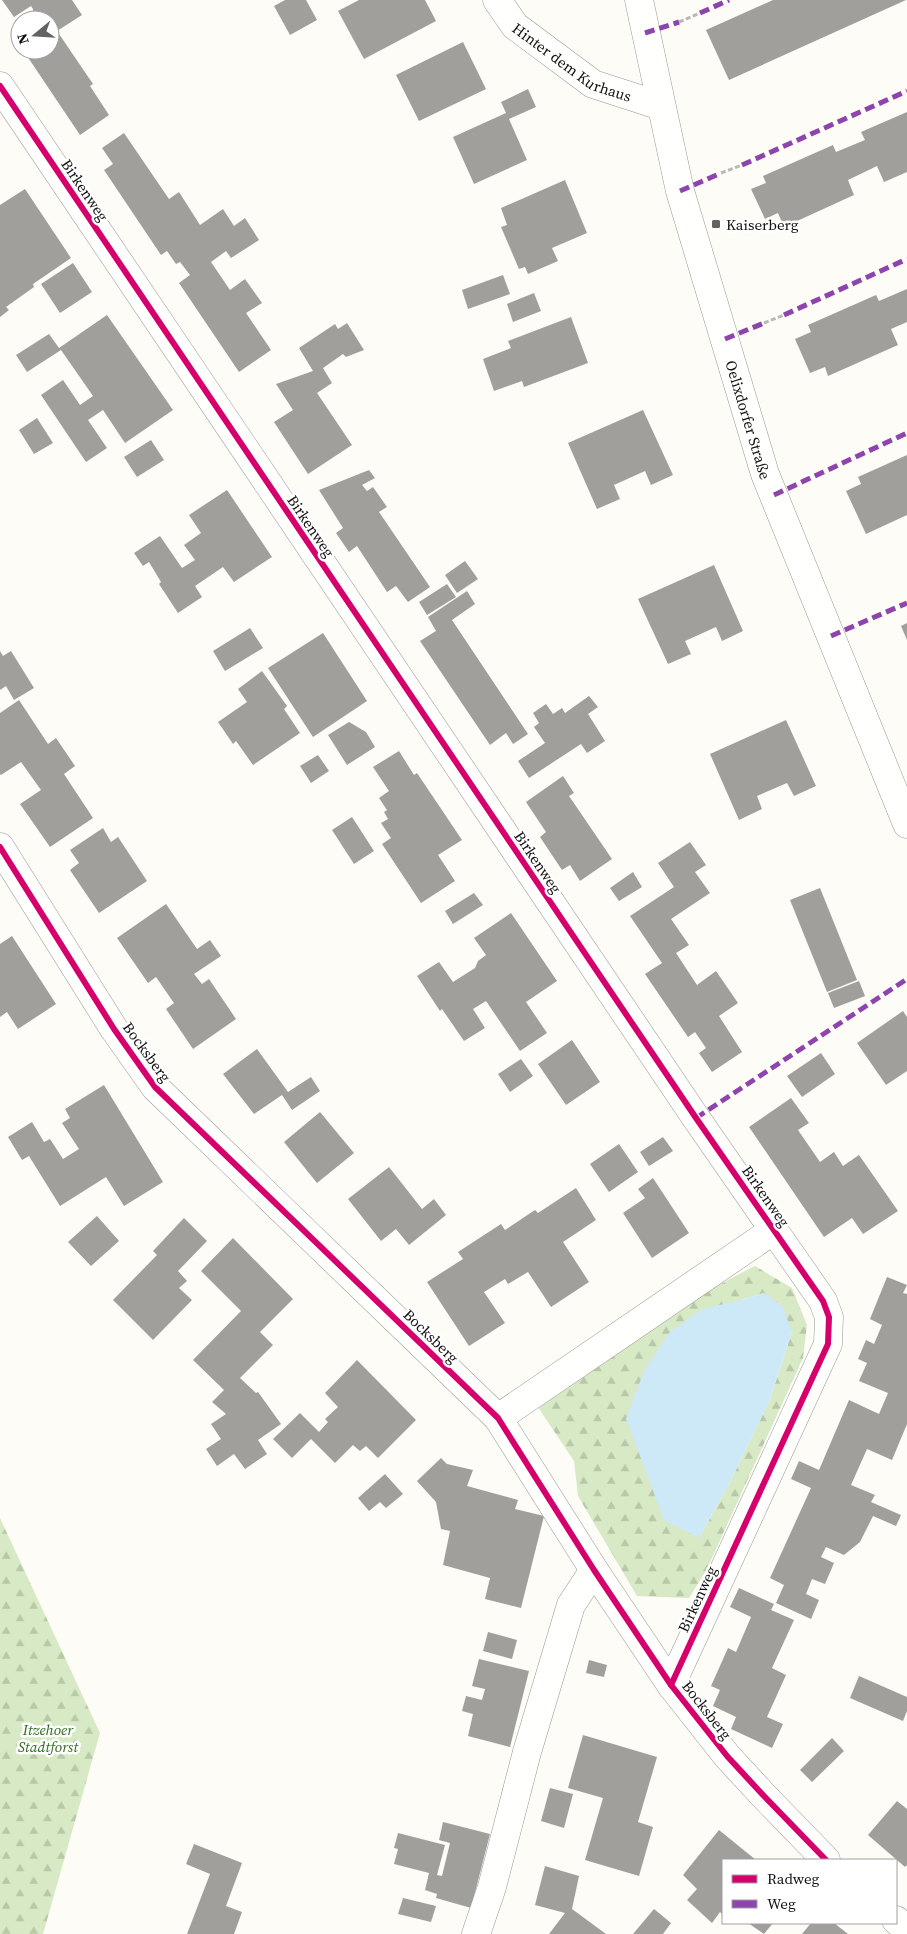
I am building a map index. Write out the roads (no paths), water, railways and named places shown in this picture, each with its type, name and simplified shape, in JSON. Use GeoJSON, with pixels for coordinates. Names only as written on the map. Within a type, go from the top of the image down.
{"type":"FeatureCollection","features":[{"type":"Feature","properties":{"kind":"street","name":"Hinter dem Kurhaus"},"geometry":{"type":"LineString","coordinates":[[496,0],[515,26],[593,84],[662,106]]}},
{"type":"Feature","properties":{"kind":"street","name":"Oelixdorfer Straße"},"geometry":{"type":"LineString","coordinates":[[639,0],[680,191],[765,474],[901,792],[907,824]]}},
{"type":"Feature","properties":{"kind":"street","name":"Birkenweg"},"geometry":{"type":"LineString","coordinates":[[0,86],[696,1118],[823,1300],[829,1317],[828,1344],[672,1685]]}},
{"type":"Feature","properties":{"kind":"street","name":"Bocksberg"},"geometry":{"type":"LineString","coordinates":[[0,847],[114,1029],[155,1087],[498,1418],[594,1570],[698,1721],[762,1796],[825,1859]]}},
{"type":"Feature","properties":{"kind":"street","name":"Birkenweg"},"geometry":{"type":"LineString","coordinates":[[498,1418],[774,1230]]}},
{"type":"Feature","properties":{"kind":"street"},"geometry":{"type":"LineString","coordinates":[[476,1934],[492,1887],[527,1752],[571,1605],[594,1570]]}},
{"type":"Feature","properties":{"kind":"street"},"geometry":{"type":"LineString","coordinates":[[897,1921],[907,1929]]}},
{"type":"Feature","properties":{"kind":"water"},"geometry":{"type":"Polygon","coordinates":[[[764,1293],[783,1307],[792,1332],[769,1402],[729,1484],[699,1538],[664,1520],[626,1419],[644,1371],[669,1333],[702,1309],[764,1293]]]}},
{"type":"Feature","properties":{"kind":"place","name":"Kaiserberg"},"geometry":{"type":"Point","coordinates":[716,224]}},
{"type":"Feature","properties":{"kind":"park label","name":"Itzehoer Stadtforst"},"geometry":{"type":"Point","coordinates":[48,1738]}}]}
